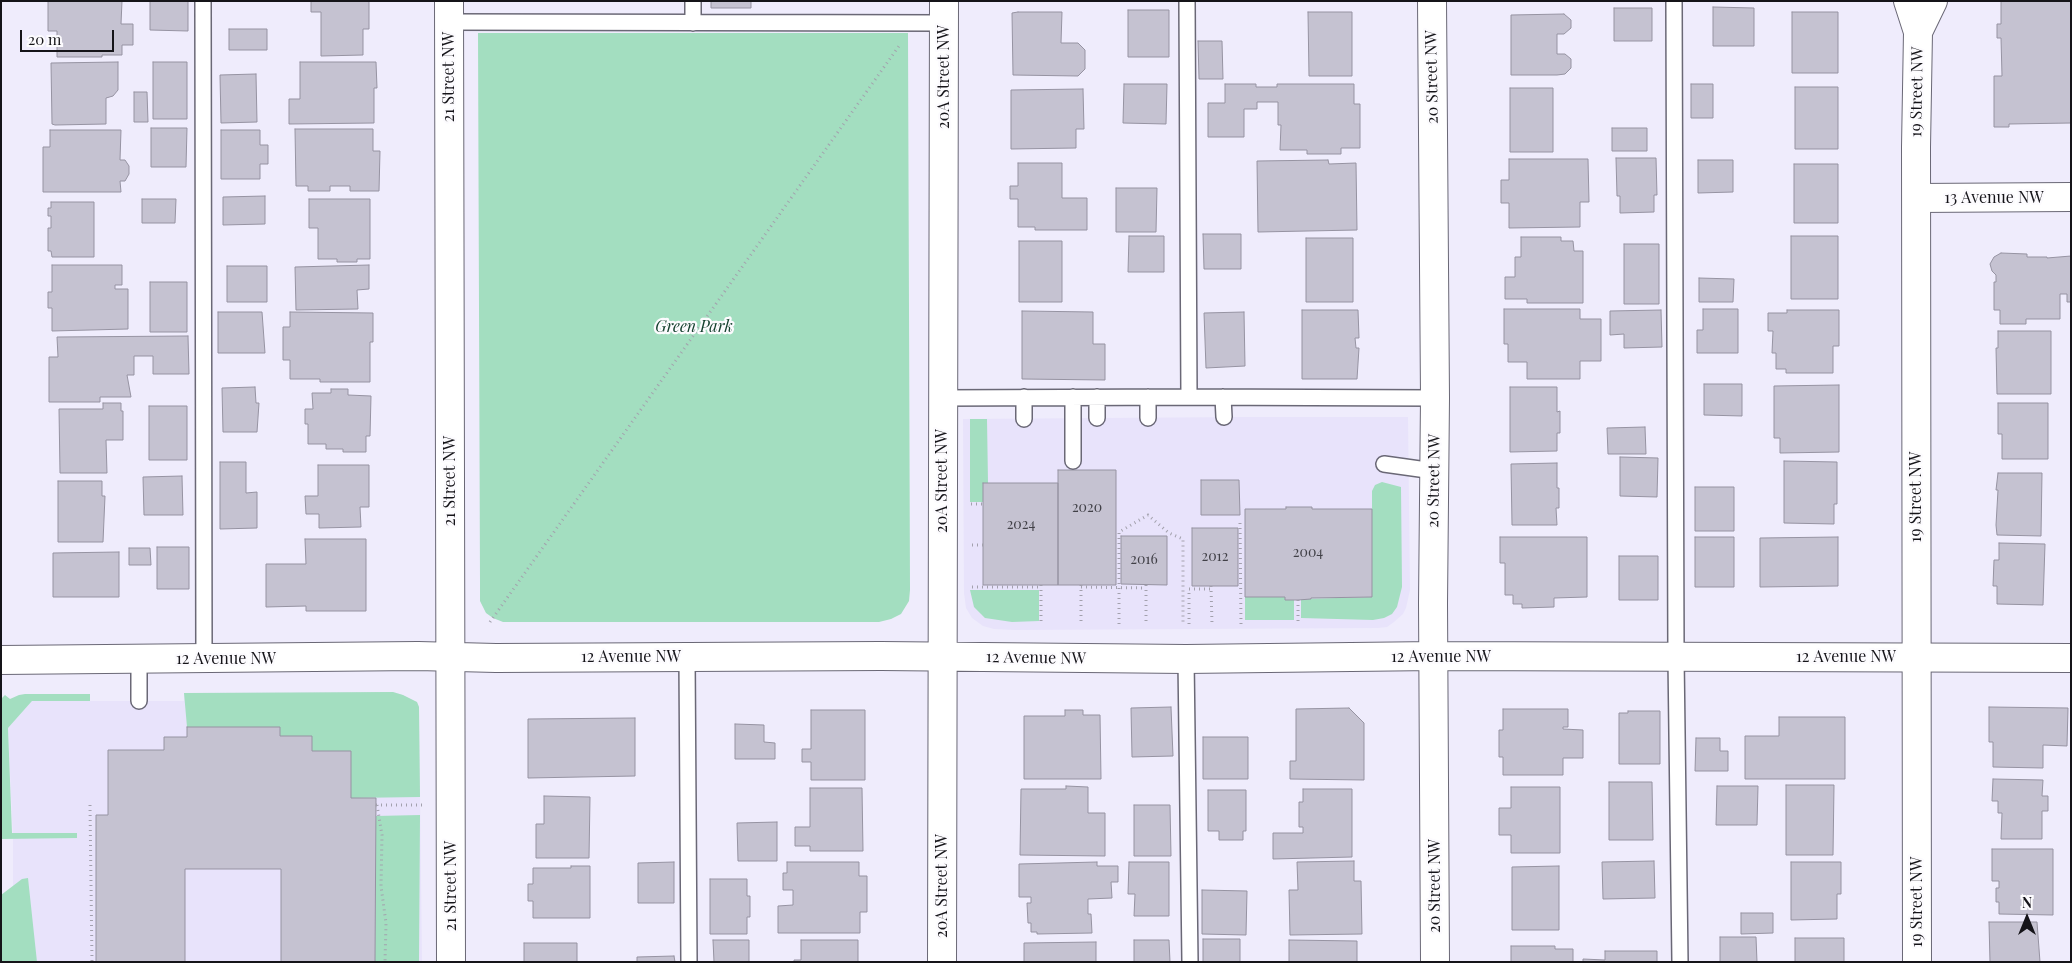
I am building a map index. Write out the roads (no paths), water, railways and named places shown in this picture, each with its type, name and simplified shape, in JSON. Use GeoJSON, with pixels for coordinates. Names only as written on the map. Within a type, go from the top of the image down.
{"type":"FeatureCollection","features":[{"type":"Feature","properties":{"kind":"street","name":"20 Street NW"},"geometry":{"type":"LineString","coordinates":[[1432,1],[1435,398],[1435,962]]}},
{"type":"Feature","properties":{"kind":"street","name":"19 Street NW"},"geometry":{"type":"LineString","coordinates":[[1908,1],[1918,32],[1916,198],[1917,962]]}},
{"type":"Feature","properties":{"kind":"street","name":"19 Street NW"},"geometry":{"type":"LineString","coordinates":[[1918,32],[1933,1]]}},
{"type":"Feature","properties":{"kind":"street","name":"21 Street NW"},"geometry":{"type":"LineString","coordinates":[[449,12],[451,962]]}},
{"type":"Feature","properties":{"kind":"street","name":"20A Street NW"},"geometry":{"type":"LineString","coordinates":[[942,962],[944,12]]}},
{"type":"Feature","properties":{"kind":"street","name":"13 Avenue NW"},"geometry":{"type":"LineString","coordinates":[[1916,198],[2071,197]]}},
{"type":"Feature","properties":{"kind":"street","name":"12 Avenue NW"},"geometry":{"type":"LineString","coordinates":[[1,660],[942,656],[1186,659],[1434,656],[2071,658]]}},
{"type":"Feature","properties":{"kind":"lane"},"geometry":{"type":"LineString","coordinates":[[202,1],[204,659]]}},
{"type":"Feature","properties":{"kind":"lane"},"geometry":{"type":"LineString","coordinates":[[693,1],[693,22]]}},
{"type":"Feature","properties":{"kind":"lane"},"geometry":{"type":"LineString","coordinates":[[1187,1],[1189,397]]}},
{"type":"Feature","properties":{"kind":"lane"},"geometry":{"type":"LineString","coordinates":[[1674,1],[1676,657],[1680,962]]}},
{"type":"Feature","properties":{"kind":"lane"},"geometry":{"type":"LineString","coordinates":[[449,12],[693,22],[944,12]]}},
{"type":"Feature","properties":{"kind":"lane"},"geometry":{"type":"LineString","coordinates":[[1024,397],[1024,419]]}},
{"type":"Feature","properties":{"kind":"lane"},"geometry":{"type":"LineString","coordinates":[[1072,397],[1073,461]]}},
{"type":"Feature","properties":{"kind":"lane"},"geometry":{"type":"LineString","coordinates":[[1097,397],[1097,418]]}},
{"type":"Feature","properties":{"kind":"lane"},"geometry":{"type":"LineString","coordinates":[[1148,397],[1148,418]]}},
{"type":"Feature","properties":{"kind":"lane"},"geometry":{"type":"LineString","coordinates":[[1223,397],[1224,417]]}},
{"type":"Feature","properties":{"kind":"lane"},"geometry":{"type":"LineString","coordinates":[[942,398],[1435,398]]}},
{"type":"Feature","properties":{"kind":"lane"},"geometry":{"type":"LineString","coordinates":[[1384,464],[1434,471]]}},
{"type":"Feature","properties":{"kind":"lane"},"geometry":{"type":"LineString","coordinates":[[687,657],[689,962]]}},
{"type":"Feature","properties":{"kind":"lane"},"geometry":{"type":"LineString","coordinates":[[139,659],[139,701]]}},
{"type":"Feature","properties":{"kind":"lane"},"geometry":{"type":"LineString","coordinates":[[1186,659],[1190,962]]}},
{"type":"Feature","properties":{"kind":"park label","name":"Green Park"},"geometry":{"type":"Point","coordinates":[694,327]}}]}
